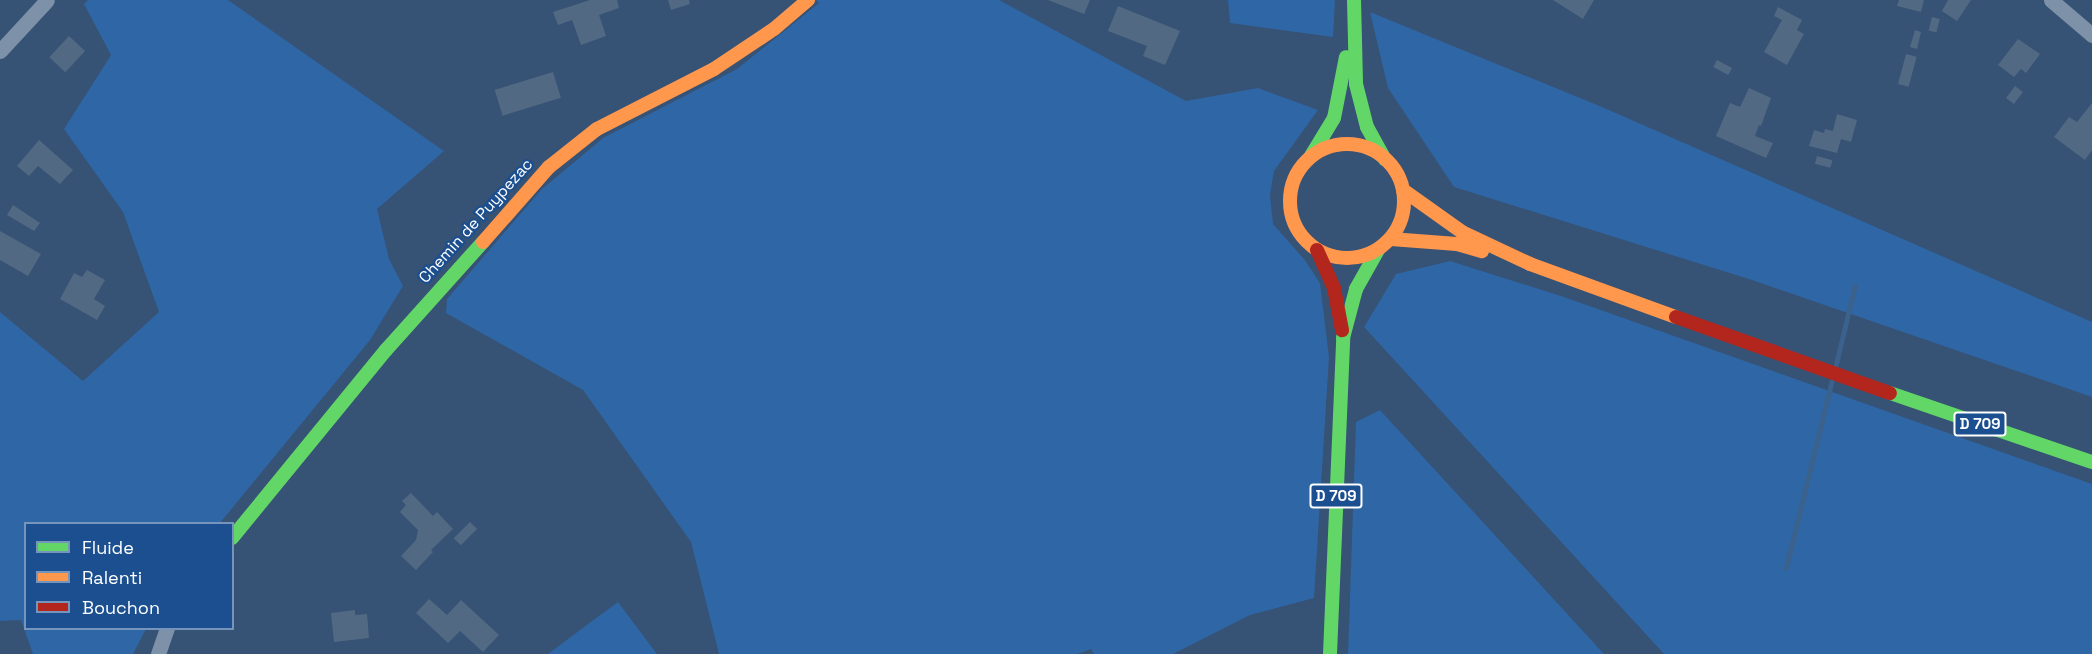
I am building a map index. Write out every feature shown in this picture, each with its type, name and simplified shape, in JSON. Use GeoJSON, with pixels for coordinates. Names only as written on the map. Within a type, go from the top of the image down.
{"type":"FeatureCollection","features":[{"type":"Feature","properties":{"kind":"main road","name":"Chemin de Puypezac"},"geometry":{"type":"LineString","coordinates":[[234,536],[386,350],[549,167],[597,129],[714,69],[774,29],[808,0]]}},
{"type":"Feature","properties":{"kind":"main road"},"geometry":{"type":"LineString","coordinates":[[1354,5],[1356,84],[1367,127],[1385,159],[1397,173],[1403,190],[1404,209],[1400,225],[1391,239],[1378,250],[1362,257],[1345,259],[1326,255],[1317,250],[1296,229],[1290,210],[1290,190],[1298,171],[1311,156],[1334,118],[1354,5]]}},
{"type":"Feature","properties":{"kind":"main road"},"geometry":{"type":"LineString","coordinates":[[1311,156],[1325,148],[1341,144],[1356,145],[1371,150],[1385,159]]}},
{"type":"Feature","properties":{"kind":"main road","name":"D 709"},"geometry":{"type":"LineString","coordinates":[[1403,190],[1462,232],[1530,264]]}},
{"type":"Feature","properties":{"kind":"main road","name":"D 709"},"geometry":{"type":"LineString","coordinates":[[1391,239],[1457,244],[1530,264],[1810,366],[2092,462]]}},
{"type":"Feature","properties":{"kind":"main road","name":"D 709"},"geometry":{"type":"LineString","coordinates":[[1317,250],[1334,288],[1343,338]]}},
{"type":"Feature","properties":{"kind":"main road","name":"D 709"},"geometry":{"type":"LineString","coordinates":[[1330,654],[1343,338],[1356,289],[1378,250]]}},
{"type":"Feature","properties":{"kind":"street"},"geometry":{"type":"LineString","coordinates":[[0,51],[47,0]]}},
{"type":"Feature","properties":{"kind":"street"},"geometry":{"type":"LineString","coordinates":[[2051,0],[2069,6],[2092,35]]}},
{"type":"Feature","properties":{"kind":"street"},"geometry":{"type":"LineString","coordinates":[[158,654],[166,630]]}},
{"type":"Feature","properties":{"kind":"shaded area"},"geometry":{"type":"Polygon","coordinates":[[[88,0],[228,0],[444,151],[377,209],[389,259],[403,286],[370,340],[221,522],[24,522],[24,628],[21,620],[0,621],[0,312],[83,381],[159,312],[123,212],[64,129],[111,55],[84,4],[88,0]]]}},
{"type":"Feature","properties":{"kind":"shaded area"},"geometry":{"type":"Polygon","coordinates":[[[816,0],[999,0],[1186,101],[1258,88],[1318,110],[1274,171],[1270,195],[1273,224],[1304,259],[1320,283],[1329,357],[1314,598],[1250,615],[1173,654],[1094,654],[1091,649],[1077,654],[719,654],[691,542],[583,390],[446,313],[447,299],[542,189],[603,138],[737,69],[819,3],[816,0]]]}},
{"type":"Feature","properties":{"kind":"shaded area"},"geometry":{"type":"Polygon","coordinates":[[[1228,0],[1335,0],[1333,37],[1230,23],[1228,0]]]}},
{"type":"Feature","properties":{"kind":"shaded area"},"geometry":{"type":"Polygon","coordinates":[[[1370,12],[1602,107],[2092,322],[2092,397],[1752,280],[1454,187],[1388,88],[1370,12]]]}},
{"type":"Feature","properties":{"kind":"shaded area"},"geometry":{"type":"Polygon","coordinates":[[[1450,261],[1564,297],[2092,484],[2092,654],[1664,654],[1364,327],[1396,274],[1450,261]]]}},
{"type":"Feature","properties":{"kind":"shaded area"},"geometry":{"type":"Polygon","coordinates":[[[1380,410],[1604,654],[1348,654],[1356,422],[1380,410]]]}},
{"type":"Feature","properties":{"kind":"shaded area"},"geometry":{"type":"Polygon","coordinates":[[[618,602],[657,654],[548,654],[584,627],[618,602]]]}},
{"type":"Feature","properties":{"kind":"shaded area"},"geometry":{"type":"Polygon","coordinates":[[[25,630],[145,630],[133,654],[33,654],[25,630]]]}},
{"type":"Feature","properties":{"kind":"building"},"geometry":{"type":"Polygon","coordinates":[[[590,0],[617,0],[619,8],[599,15],[606,36],[581,45],[572,20],[558,25],[553,12],[590,0]]]}},
{"type":"Feature","properties":{"kind":"building"},"geometry":{"type":"Polygon","coordinates":[[[668,0],[689,0],[690,4],[671,10],[668,0]]]}},
{"type":"Feature","properties":{"kind":"building"},"geometry":{"type":"Polygon","coordinates":[[[1048,0],[1090,0],[1084,14],[1048,0]]]}},
{"type":"Feature","properties":{"kind":"building"},"geometry":{"type":"Polygon","coordinates":[[[1553,0],[1594,0],[1583,19],[1553,0]]]}},
{"type":"Feature","properties":{"kind":"building"},"geometry":{"type":"Polygon","coordinates":[[[1899,0],[1924,0],[1921,12],[1897,6],[1899,0]]]}},
{"type":"Feature","properties":{"kind":"building"},"geometry":{"type":"Polygon","coordinates":[[[1948,0],[1971,0],[1957,21],[1942,11],[1948,0]]]}},
{"type":"Feature","properties":{"kind":"building"},"geometry":{"type":"Polygon","coordinates":[[[1118,6],[1180,31],[1165,65],[1143,56],[1147,46],[1108,31],[1118,6]]]}},
{"type":"Feature","properties":{"kind":"building"},"geometry":{"type":"Polygon","coordinates":[[[1778,7],[1802,20],[1797,30],[1804,34],[1787,65],[1764,52],[1782,20],[1774,16],[1778,7]]]}},
{"type":"Feature","properties":{"kind":"building"},"geometry":{"type":"Polygon","coordinates":[[[1932,17],[1940,19],[1936,33],[1929,31],[1932,17]]]}},
{"type":"Feature","properties":{"kind":"building"},"geometry":{"type":"Polygon","coordinates":[[[1915,30],[1921,32],[1917,49],[1910,47],[1915,30]]]}},
{"type":"Feature","properties":{"kind":"building"},"geometry":{"type":"Polygon","coordinates":[[[69,36],[85,51],[65,72],[49,57],[69,36]]]}},
{"type":"Feature","properties":{"kind":"building"},"geometry":{"type":"Polygon","coordinates":[[[2018,39],[2040,54],[2026,73],[2021,69],[2014,77],[1998,65],[2018,39]]]}},
{"type":"Feature","properties":{"kind":"building"},"geometry":{"type":"Polygon","coordinates":[[[1906,54],[1917,57],[1909,87],[1898,84],[1906,54]]]}},
{"type":"Feature","properties":{"kind":"building"},"geometry":{"type":"Polygon","coordinates":[[[1717,60],[1732,68],[1728,75],[1713,67],[1717,60]]]}},
{"type":"Feature","properties":{"kind":"building"},"geometry":{"type":"Polygon","coordinates":[[[553,72],[561,98],[503,116],[495,90],[553,72]]]}},
{"type":"Feature","properties":{"kind":"building"},"geometry":{"type":"Polygon","coordinates":[[[2015,86],[2023,92],[2014,104],[2006,98],[2015,86]]]}},
{"type":"Feature","properties":{"kind":"building"},"geometry":{"type":"Polygon","coordinates":[[[1749,88],[1771,98],[1755,136],[1773,143],[1766,158],[1716,136],[1730,103],[1740,107],[1749,88]]]}},
{"type":"Feature","properties":{"kind":"building"},"geometry":{"type":"Polygon","coordinates":[[[2092,103],[2092,150],[2085,160],[2054,137],[2069,117],[2077,122],[2092,103]]]}},
{"type":"Feature","properties":{"kind":"building"},"geometry":{"type":"Polygon","coordinates":[[[1837,114],[1857,120],[1851,142],[1841,139],[1837,153],[1809,146],[1814,130],[1824,133],[1825,129],[1833,131],[1837,114]]]}},
{"type":"Feature","properties":{"kind":"building"},"geometry":{"type":"Polygon","coordinates":[[[39,140],[73,170],[60,184],[38,166],[29,176],[17,166],[39,140]]]}},
{"type":"Feature","properties":{"kind":"building"},"geometry":{"type":"Polygon","coordinates":[[[1817,156],[1832,160],[1830,168],[1815,164],[1817,156]]]}},
{"type":"Feature","properties":{"kind":"building"},"geometry":{"type":"Polygon","coordinates":[[[13,205],[40,223],[34,231],[7,215],[13,205]]]}},
{"type":"Feature","properties":{"kind":"building"},"geometry":{"type":"Polygon","coordinates":[[[0,231],[41,254],[28,276],[0,260],[0,231]]]}},
{"type":"Feature","properties":{"kind":"building"},"geometry":{"type":"Polygon","coordinates":[[[87,270],[105,280],[94,299],[105,306],[97,320],[60,299],[74,273],[82,277],[87,270]]]}},
{"type":"Feature","properties":{"kind":"building"},"geometry":{"type":"Polygon","coordinates":[[[411,493],[433,516],[437,512],[453,529],[431,550],[433,552],[416,570],[401,556],[416,540],[418,530],[400,512],[406,505],[402,501],[411,493]]]}},
{"type":"Feature","properties":{"kind":"building"},"geometry":{"type":"Polygon","coordinates":[[[470,522],[477,529],[461,545],[454,538],[470,522]]]}},
{"type":"Feature","properties":{"kind":"building"},"geometry":{"type":"Polygon","coordinates":[[[429,599],[447,615],[461,600],[499,635],[483,652],[460,631],[448,643],[416,613],[429,599]]]}},
{"type":"Feature","properties":{"kind":"building"},"geometry":{"type":"Polygon","coordinates":[[[355,610],[355,615],[367,614],[369,638],[334,642],[331,613],[355,610]]]}},
{"type":"Feature","properties":{"kind":"waterway"},"geometry":{"type":"LineString","coordinates":[[1835,368],[1855,285]]}},
{"type":"Feature","properties":{"kind":"waterway"},"geometry":{"type":"LineString","coordinates":[[1786,568],[1832,380]]}},
{"type":"Feature","properties":{"kind":"traffic: fast"},"geometry":{"type":"LineString","coordinates":[[1354,0],[1356,84],[1367,127],[1385,159]]}},
{"type":"Feature","properties":{"kind":"traffic: fast"},"geometry":{"type":"LineString","coordinates":[[1311,156],[1334,118],[1346,57]]}},
{"type":"Feature","properties":{"kind":"traffic: fast"},"geometry":{"type":"LineString","coordinates":[[234,536],[386,350],[483,242]]}},
{"type":"Feature","properties":{"kind":"traffic: fast"},"geometry":{"type":"LineString","coordinates":[[1330,654],[1343,338],[1356,289],[1378,250]]}},
{"type":"Feature","properties":{"kind":"traffic: fast"},"geometry":{"type":"LineString","coordinates":[[1890,393],[2092,462]]}},
{"type":"Feature","properties":{"kind":"traffic: slow"},"geometry":{"type":"LineString","coordinates":[[483,242],[549,167],[597,129],[714,69],[774,29],[808,0]]}},
{"type":"Feature","properties":{"kind":"traffic: slow"},"geometry":{"type":"LineString","coordinates":[[1347,144],[1369,148],[1379,153],[1395,169],[1400,179],[1404,201],[1400,223],[1395,233],[1379,249],[1369,254],[1347,258],[1325,254],[1315,249],[1299,233],[1294,223],[1290,201],[1294,179],[1299,169],[1315,153],[1325,148],[1347,144]]}},
{"type":"Feature","properties":{"kind":"traffic: slow"},"geometry":{"type":"LineString","coordinates":[[1403,190],[1462,232],[1530,264],[1676,317]]}},
{"type":"Feature","properties":{"kind":"traffic: slow"},"geometry":{"type":"LineString","coordinates":[[1391,239],[1457,244],[1482,251]]}},
{"type":"Feature","properties":{"kind":"traffic: jam"},"geometry":{"type":"LineString","coordinates":[[1317,250],[1334,288],[1342,330]]}},
{"type":"Feature","properties":{"kind":"traffic: jam"},"geometry":{"type":"LineString","coordinates":[[1676,317],[1890,393]]}}]}
